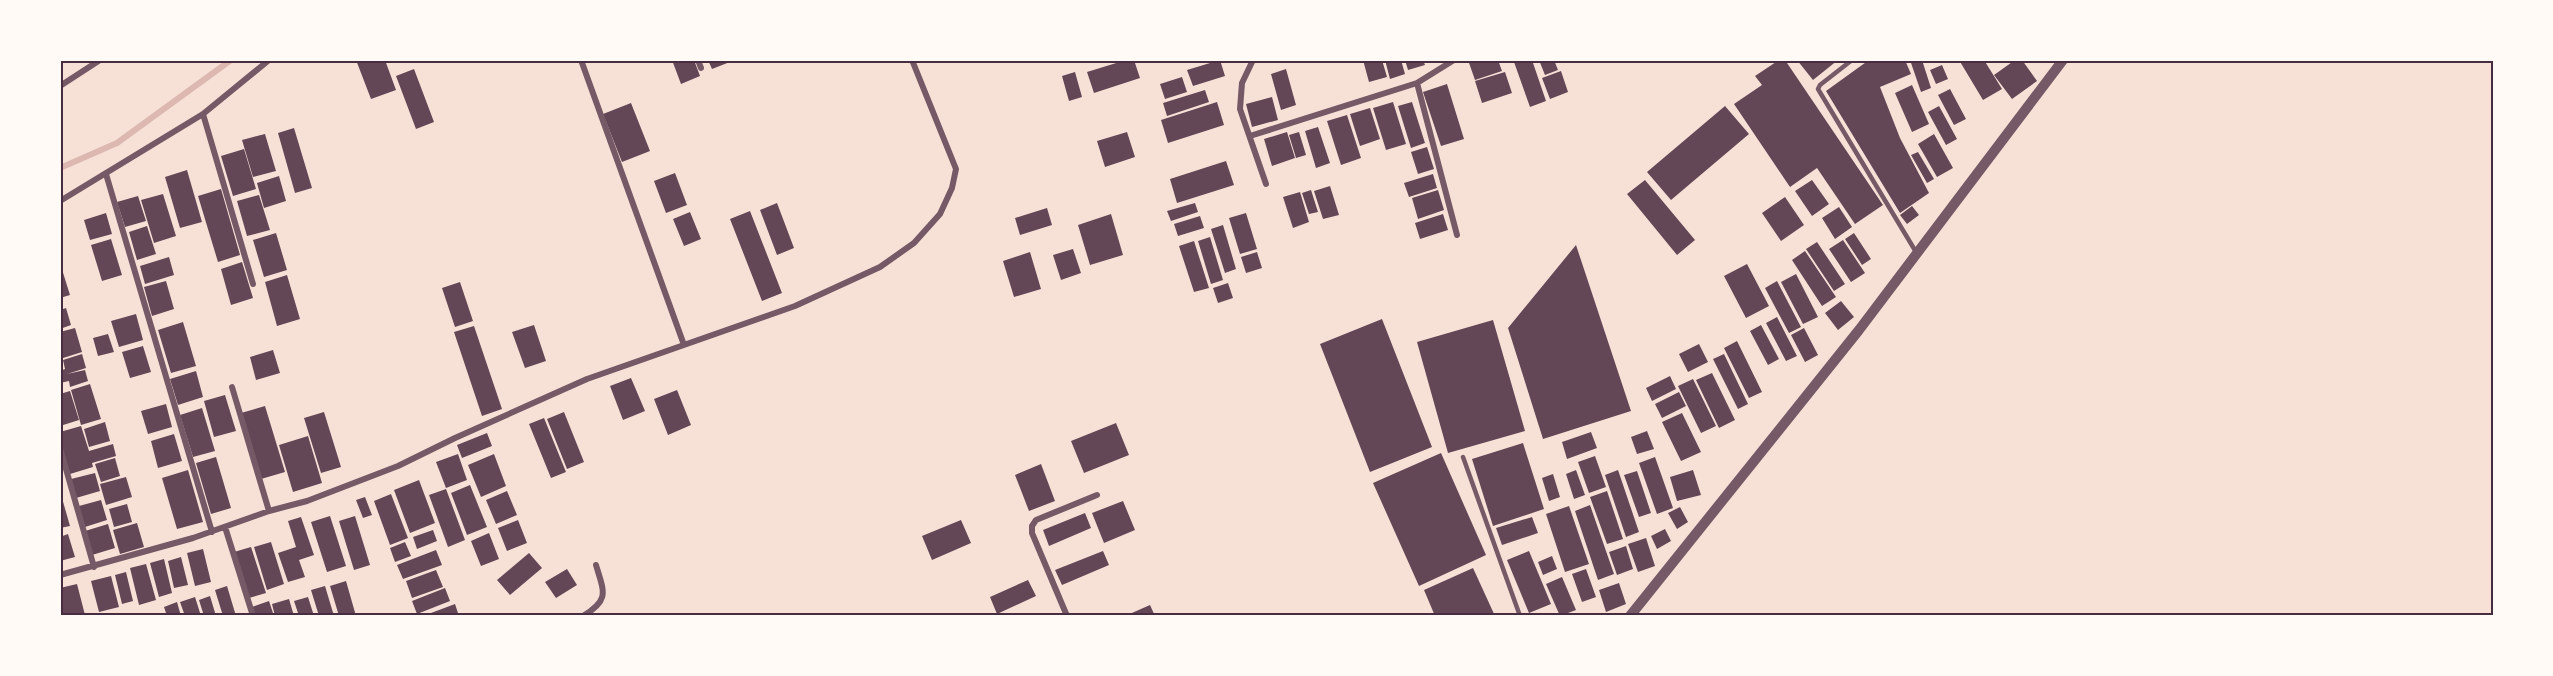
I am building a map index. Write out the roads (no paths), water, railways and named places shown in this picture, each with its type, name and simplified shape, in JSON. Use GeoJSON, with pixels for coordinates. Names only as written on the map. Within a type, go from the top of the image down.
{"type":"FeatureCollection","features":[{"type":"Feature","properties":{"kind":"street"},"geometry":{"type":"LineString","coordinates":[[60,86],[100,60]]}},
{"type":"Feature","properties":{"kind":"street"},"geometry":{"type":"LineString","coordinates":[[60,201],[203,114],[268,60]]}},
{"type":"Feature","properties":{"kind":"street"},"geometry":{"type":"LineString","coordinates":[[580,60],[684,345]]}},
{"type":"Feature","properties":{"kind":"street"},"geometry":{"type":"LineString","coordinates":[[698,60],[701,68]]}},
{"type":"Feature","properties":{"kind":"street"},"geometry":{"type":"LineString","coordinates":[[60,575],[212,532],[269,511],[307,501],[398,466],[587,379],[795,306],[880,267],[914,243],[939,214],[952,188],[956,169],[912,60]]}},
{"type":"Feature","properties":{"kind":"street"},"geometry":{"type":"LineString","coordinates":[[1253,60],[1242,83],[1239,97],[1240,110],[1266,184]]}},
{"type":"Feature","properties":{"kind":"street"},"geometry":{"type":"LineString","coordinates":[[1250,136],[1417,83],[1454,60]]}},
{"type":"Feature","properties":{"kind":"street"},"geometry":{"type":"LineString","coordinates":[[1630,616],[1859,330],[2063,60]]}},
{"type":"Feature","properties":{"kind":"street"},"geometry":{"type":"LineString","coordinates":[[1417,83],[1457,236]]}},
{"type":"Feature","properties":{"kind":"street"},"geometry":{"type":"LineString","coordinates":[[203,114],[253,284]]}},
{"type":"Feature","properties":{"kind":"street"},"geometry":{"type":"LineString","coordinates":[[106,174],[212,532]]}},
{"type":"Feature","properties":{"kind":"street"},"geometry":{"type":"LineString","coordinates":[[232,387],[269,511]]}},
{"type":"Feature","properties":{"kind":"street"},"geometry":{"type":"LineString","coordinates":[[60,448],[94,567]]}},
{"type":"Feature","properties":{"kind":"street"},"geometry":{"type":"LineString","coordinates":[[1067,616],[1032,533],[1032,526],[1036,520],[1097,495]]}},
{"type":"Feature","properties":{"kind":"street"},"geometry":{"type":"LineString","coordinates":[[225,527],[253,616]]}},
{"type":"Feature","properties":{"kind":"street"},"geometry":{"type":"LineString","coordinates":[[583,616],[596,608],[602,600],[604,591],[596,566]]}},
{"type":"Feature","properties":{"kind":"lane"},"geometry":{"type":"LineString","coordinates":[[1852,60],[1818,89],[1917,254]]}},
{"type":"Feature","properties":{"kind":"lane"},"geometry":{"type":"LineString","coordinates":[[1463,457],[1520,616]]}},
{"type":"Feature","properties":{"kind":"waterway"},"geometry":{"type":"LineString","coordinates":[[60,168],[117,143],[231,60]]}}]}
